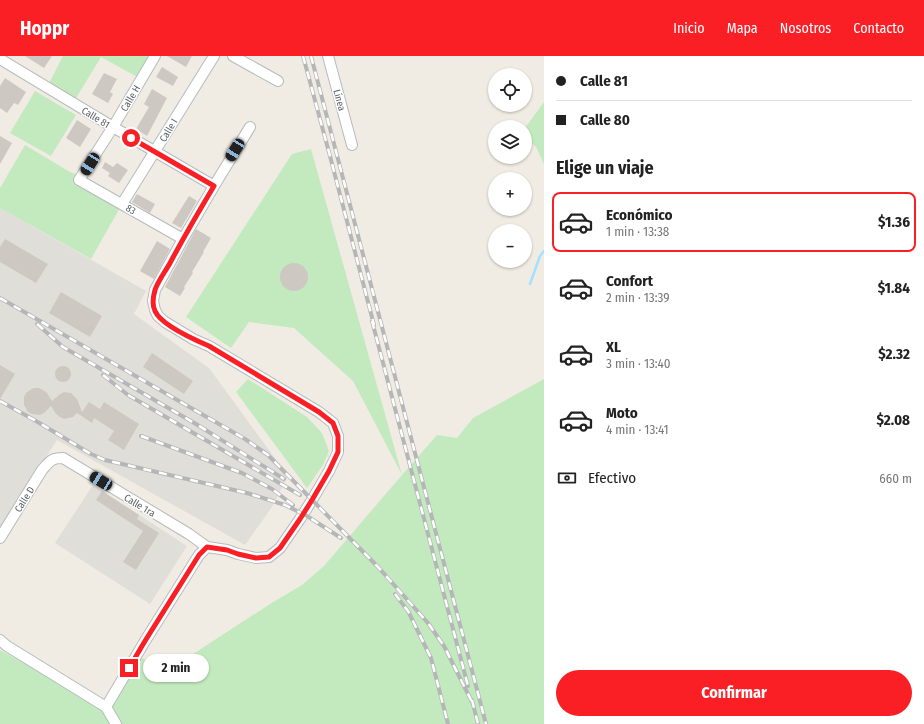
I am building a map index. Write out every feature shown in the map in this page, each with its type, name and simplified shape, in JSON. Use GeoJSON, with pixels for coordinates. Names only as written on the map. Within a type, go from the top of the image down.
{"type":"FeatureCollection","features":[{"type":"Feature","properties":{"kind":"street","name":"Calle H"},"geometry":{"type":"LineString","coordinates":[[79,180],[113,127],[155,56]]}},
{"type":"Feature","properties":{"kind":"street","name":"Calle I"},"geometry":{"type":"LineString","coordinates":[[122,204],[214,56]]}},
{"type":"Feature","properties":{"kind":"street"},"geometry":{"type":"LineString","coordinates":[[233,56],[278,81]]}},
{"type":"Feature","properties":{"kind":"street","name":"Línea"},"geometry":{"type":"LineString","coordinates":[[328,56],[352,145]]}},
{"type":"Feature","properties":{"kind":"street","name":"Calle 81"},"geometry":{"type":"LineString","coordinates":[[0,59],[214,186]]}},
{"type":"Feature","properties":{"kind":"street"},"geometry":{"type":"LineString","coordinates":[[106,707],[199,555],[207,547],[227,550],[256,558],[269,557],[280,548],[300,519],[329,471],[338,452],[338,436],[333,423],[319,412],[209,346],[164,322],[155,310],[153,300],[155,290],[183,239],[250,127]]}},
{"type":"Feature","properties":{"kind":"street","name":"83"},"geometry":{"type":"LineString","coordinates":[[79,180],[183,239]]}},
{"type":"Feature","properties":{"kind":"street","name":"Calle 1ra"},"geometry":{"type":"LineString","coordinates":[[50,462],[55,458],[63,458],[189,534],[207,547]]}},
{"type":"Feature","properties":{"kind":"street","name":"Calle D"},"geometry":{"type":"LineString","coordinates":[[0,538],[42,470],[50,462]]}},
{"type":"Feature","properties":{"kind":"street"},"geometry":{"type":"LineString","coordinates":[[0,640],[7,646],[106,707],[116,724]]}},
{"type":"Feature","properties":{"kind":"shaded area"},"geometry":{"type":"Polygon","coordinates":[[[0,208],[146,291],[134,314],[209,368],[288,476],[272,507],[245,545],[57,440],[0,530],[0,208]]]}},
{"type":"Feature","properties":{"kind":"shaded area"},"geometry":{"type":"Polygon","coordinates":[[[93,485],[187,546],[150,604],[55,543],[93,485]]]}},
{"type":"Feature","properties":{"kind":"green space"},"geometry":{"type":"Polygon","coordinates":[[[63,56],[155,56],[141,79],[101,57],[73,103],[47,87],[63,56]]]}},
{"type":"Feature","properties":{"kind":"green space"},"geometry":{"type":"Polygon","coordinates":[[[35,91],[76,115],[51,156],[10,133],[35,91]]]}},
{"type":"Feature","properties":{"kind":"green space"},"geometry":{"type":"Polygon","coordinates":[[[544,102],[544,164],[536,147],[532,143],[531,120],[544,102]]]}},
{"type":"Feature","properties":{"kind":"green space"},"geometry":{"type":"Polygon","coordinates":[[[25,145],[70,172],[82,176],[122,204],[91,259],[0,208],[0,188],[25,145]]]}},
{"type":"Feature","properties":{"kind":"green space"},"geometry":{"type":"Polygon","coordinates":[[[311,149],[402,475],[353,381],[294,328],[249,322],[231,348],[186,317],[292,154],[311,149]]]}},
{"type":"Feature","properties":{"kind":"green space"},"geometry":{"type":"Polygon","coordinates":[[[248,379],[307,417],[322,433],[329,451],[323,465],[307,488],[236,392],[248,379]]]}},
{"type":"Feature","properties":{"kind":"green space"},"geometry":{"type":"Polygon","coordinates":[[[544,379],[544,724],[0,724],[0,650],[106,707],[140,657],[167,671],[302,585],[324,566],[437,435],[457,438],[473,418],[544,379]]]}},
{"type":"Feature","properties":{"kind":"building"},"geometry":{"type":"Polygon","coordinates":[[[25,56],[52,56],[44,68],[25,56]]]}},
{"type":"Feature","properties":{"kind":"building"},"geometry":{"type":"Polygon","coordinates":[[[167,56],[192,56],[186,67],[167,56]]]}},
{"type":"Feature","properties":{"kind":"building"},"geometry":{"type":"Polygon","coordinates":[[[162,67],[178,77],[173,86],[156,77],[162,67]]]}},
{"type":"Feature","properties":{"kind":"building"},"geometry":{"type":"Polygon","coordinates":[[[104,73],[117,79],[110,92],[113,94],[108,103],[92,94],[104,73]]]}},
{"type":"Feature","properties":{"kind":"building"},"geometry":{"type":"Polygon","coordinates":[[[5,78],[26,92],[18,105],[14,103],[7,113],[0,108],[0,86],[5,78]]]}},
{"type":"Feature","properties":{"kind":"building"},"geometry":{"type":"Polygon","coordinates":[[[152,89],[167,98],[147,136],[136,129],[149,107],[144,104],[152,89]]]}},
{"type":"Feature","properties":{"kind":"building"},"geometry":{"type":"Polygon","coordinates":[[[77,120],[91,129],[80,147],[66,138],[77,120]]]}},
{"type":"Feature","properties":{"kind":"building"},"geometry":{"type":"Polygon","coordinates":[[[0,136],[12,143],[0,164],[0,136]]]}},
{"type":"Feature","properties":{"kind":"building"},"geometry":{"type":"Polygon","coordinates":[[[105,162],[113,167],[117,163],[128,170],[119,183],[108,176],[110,173],[102,168],[105,162]]]}},
{"type":"Feature","properties":{"kind":"building"},"geometry":{"type":"Polygon","coordinates":[[[137,194],[155,204],[150,213],[132,202],[137,194]]]}},
{"type":"Feature","properties":{"kind":"building"},"geometry":{"type":"Polygon","coordinates":[[[189,196],[197,201],[181,228],[172,223],[189,196]]]}},
{"type":"Feature","properties":{"kind":"building"},"geometry":{"type":"Polygon","coordinates":[[[196,229],[211,238],[180,296],[165,287],[196,229]]]}},
{"type":"Feature","properties":{"kind":"building"},"geometry":{"type":"Polygon","coordinates":[[[5,239],[48,264],[36,283],[0,262],[0,247],[5,239]]]}},
{"type":"Feature","properties":{"kind":"building"},"geometry":{"type":"Polygon","coordinates":[[[157,241],[170,249],[154,279],[140,271],[157,241]]]}},
{"type":"Feature","properties":{"kind":"building"},"geometry":{"type":"Polygon","coordinates":[[[294,263],[300,264],[304,267],[307,271],[307,283],[304,287],[300,290],[294,291],[288,290],[284,287],[281,283],[280,277],[281,271],[284,267],[288,264],[294,263]]]}},
{"type":"Feature","properties":{"kind":"building"},"geometry":{"type":"Polygon","coordinates":[[[61,292],[102,316],[90,337],[49,313],[61,292]]]}},
{"type":"Feature","properties":{"kind":"building"},"geometry":{"type":"Polygon","coordinates":[[[152,353],[193,381],[184,394],[143,367],[152,353]]]}},
{"type":"Feature","properties":{"kind":"building"},"geometry":{"type":"Polygon","coordinates":[[[0,365],[15,374],[0,399],[0,365]]]}},
{"type":"Feature","properties":{"kind":"building"},"geometry":{"type":"Polygon","coordinates":[[[63,366],[69,368],[71,374],[69,380],[63,382],[57,380],[55,374],[57,368],[63,366]]]}},
{"type":"Feature","properties":{"kind":"building"},"geometry":{"type":"Polygon","coordinates":[[[34,388],[43,390],[52,401],[64,392],[71,393],[77,399],[82,412],[89,402],[100,409],[104,402],[139,424],[124,450],[108,440],[114,431],[94,418],[92,423],[77,413],[73,417],[64,419],[56,414],[51,406],[40,415],[28,412],[24,405],[24,397],[26,393],[34,388]]]}},
{"type":"Feature","properties":{"kind":"building"},"geometry":{"type":"Polygon","coordinates":[[[102,491],[139,515],[137,519],[159,533],[136,570],[123,562],[143,531],[96,500],[102,491]]]}},
{"type":"Feature","properties":{"kind":"waterway"},"geometry":{"type":"LineString","coordinates":[[530,284],[540,256],[544,251]]}},
{"type":"Feature","properties":{"kind":"railway"},"geometry":{"type":"LineString","coordinates":[[303,56],[374,325]]}},
{"type":"Feature","properties":{"kind":"railway"},"geometry":{"type":"LineString","coordinates":[[311,56],[486,724]]}},
{"type":"Feature","properties":{"kind":"railway"},"geometry":{"type":"LineString","coordinates":[[0,298],[245,439],[268,455],[379,568],[428,623],[444,646],[473,704]]}},
{"type":"Feature","properties":{"kind":"railway"},"geometry":{"type":"LineString","coordinates":[[372,321],[468,686]]}},
{"type":"Feature","properties":{"kind":"railway"},"geometry":{"type":"LineString","coordinates":[[37,324],[63,347],[196,424],[284,479]]}},
{"type":"Feature","properties":{"kind":"railway"},"geometry":{"type":"LineString","coordinates":[[103,375],[128,395],[300,495]]}},
{"type":"Feature","properties":{"kind":"railway"},"geometry":{"type":"LineString","coordinates":[[0,401],[91,454],[105,460],[247,493],[285,505],[307,516],[341,538]]}},
{"type":"Feature","properties":{"kind":"railway"},"geometry":{"type":"LineString","coordinates":[[141,436],[242,473],[272,489],[293,505]]}},
{"type":"Feature","properties":{"kind":"railway"},"geometry":{"type":"LineString","coordinates":[[395,594],[408,611],[431,658],[448,724]]}},
{"type":"Feature","properties":{"kind":"railway"},"geometry":{"type":"LineString","coordinates":[[472,700],[478,724]]}},
{"type":"Feature","properties":{"kind":"route"},"geometry":{"type":"LineString","coordinates":[[129,668],[199,555],[207,547],[227,550],[256,558],[269,557],[280,548],[300,519],[329,471],[338,452],[338,436],[333,423],[319,412],[209,346],[164,322],[158,316],[153,300],[155,290],[214,186],[131,138]]}}]}
